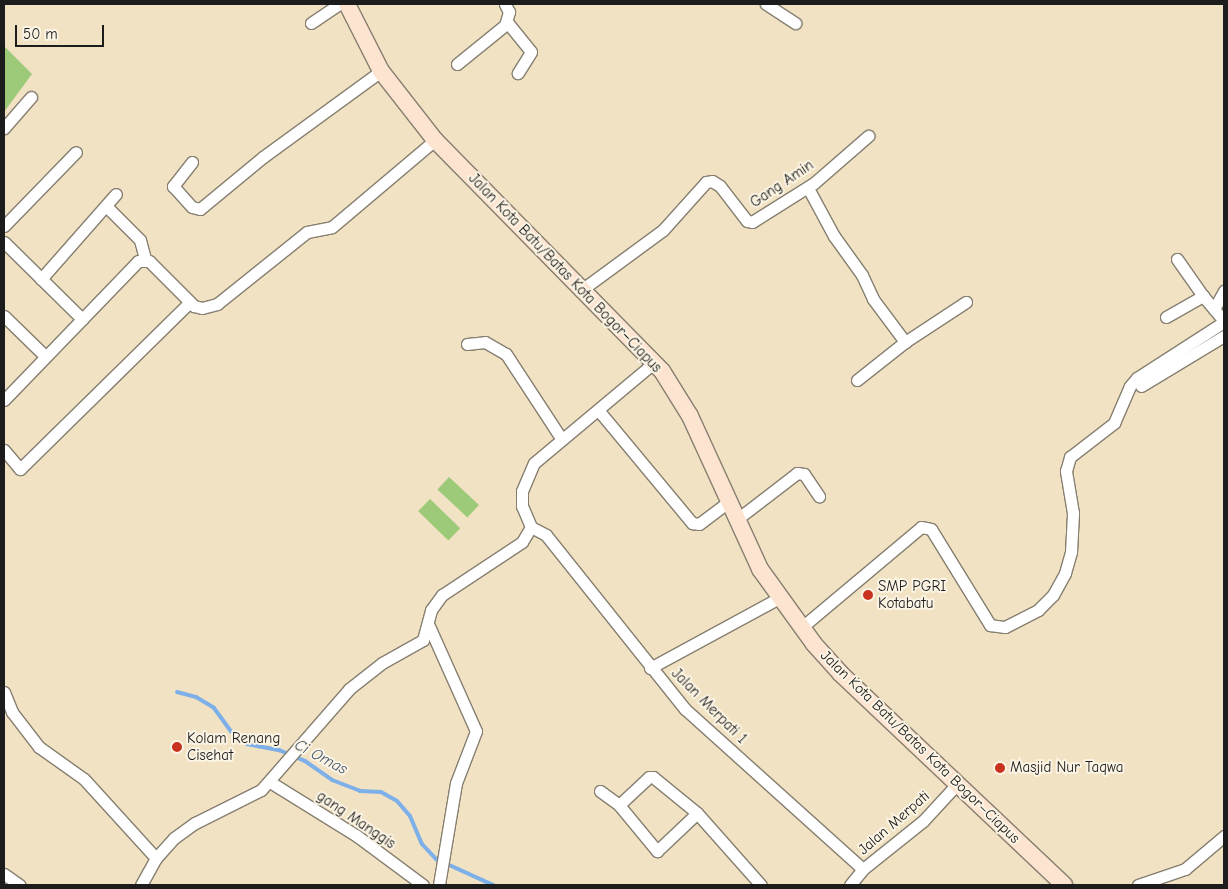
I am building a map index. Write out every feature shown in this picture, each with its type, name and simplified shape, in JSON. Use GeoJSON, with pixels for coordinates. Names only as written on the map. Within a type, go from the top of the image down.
{"type":"FeatureCollection","features":[{"type":"Feature","properties":{"kind":"main road","name":"Jalan Kota Batu/Batas Kota Bogor–Ciapus"},"geometry":{"type":"LineString","coordinates":[[347,4],[381,71],[435,140],[580,291],[655,362],[690,416],[760,569],[779,598],[802,627],[841,674],[1064,885]]}},
{"type":"Feature","properties":{"kind":"street"},"geometry":{"type":"LineString","coordinates":[[311,23],[339,4]]}},
{"type":"Feature","properties":{"kind":"street"},"geometry":{"type":"LineString","coordinates":[[457,64],[507,22],[509,12],[505,4]]}},
{"type":"Feature","properties":{"kind":"street"},"geometry":{"type":"LineString","coordinates":[[766,4],[795,23]]}},
{"type":"Feature","properties":{"kind":"street"},"geometry":{"type":"LineString","coordinates":[[507,22],[531,52],[518,73]]}},
{"type":"Feature","properties":{"kind":"street"},"geometry":{"type":"LineString","coordinates":[[192,162],[173,186],[192,207],[198,209],[381,71]]}},
{"type":"Feature","properties":{"kind":"street"},"geometry":{"type":"LineString","coordinates":[[4,128],[32,97]]}},
{"type":"Feature","properties":{"kind":"street","name":"Gang Amin"},"geometry":{"type":"LineString","coordinates":[[580,291],[663,230],[706,182],[712,181],[720,186],[750,223],[808,188],[868,136]]}},
{"type":"Feature","properties":{"kind":"street"},"geometry":{"type":"LineString","coordinates":[[106,206],[140,240],[145,259],[189,303],[202,308],[225,300],[307,232],[332,227],[435,140]]}},
{"type":"Feature","properties":{"kind":"street"},"geometry":{"type":"LineString","coordinates":[[4,226],[76,152]]}},
{"type":"Feature","properties":{"kind":"street"},"geometry":{"type":"LineString","coordinates":[[808,188],[834,236],[862,275],[880,309],[905,342]]}},
{"type":"Feature","properties":{"kind":"street"},"geometry":{"type":"LineString","coordinates":[[40,279],[116,194]]}},
{"type":"Feature","properties":{"kind":"street"},"geometry":{"type":"LineString","coordinates":[[4,242],[82,319]]}},
{"type":"Feature","properties":{"kind":"street"},"geometry":{"type":"LineString","coordinates":[[4,400],[44,356],[138,262],[145,259]]}},
{"type":"Feature","properties":{"kind":"street"},"geometry":{"type":"LineString","coordinates":[[802,627],[921,527],[931,530],[990,625],[1005,627],[1038,610],[1053,595],[1065,573],[1071,552],[1073,513],[1066,471],[1070,457],[1114,423],[1130,386],[1138,378],[1224,322],[1177,259]]}},
{"type":"Feature","properties":{"kind":"street"},"geometry":{"type":"LineString","coordinates":[[1214,309],[1224,291]]}},
{"type":"Feature","properties":{"kind":"street"},"geometry":{"type":"LineString","coordinates":[[1166,317],[1203,296]]}},
{"type":"Feature","properties":{"kind":"street"},"geometry":{"type":"LineString","coordinates":[[857,380],[905,342],[966,302]]}},
{"type":"Feature","properties":{"kind":"street"},"geometry":{"type":"LineString","coordinates":[[4,450],[20,469],[189,303]]}},
{"type":"Feature","properties":{"kind":"street"},"geometry":{"type":"LineString","coordinates":[[5,321],[44,356]]}},
{"type":"Feature","properties":{"kind":"street"},"geometry":{"type":"LineString","coordinates":[[1141,386],[1224,336]]}},
{"type":"Feature","properties":{"kind":"street"},"geometry":{"type":"LineString","coordinates":[[467,344],[485,342],[506,354],[561,438]]}},
{"type":"Feature","properties":{"kind":"street"},"geometry":{"type":"LineString","coordinates":[[141,885],[156,858],[184,830],[252,796],[270,782],[349,689],[382,664],[423,640],[431,610],[442,595],[522,542],[531,527],[522,506],[524,482],[534,462],[561,438],[599,411],[655,362]]}},
{"type":"Feature","properties":{"kind":"street"},"geometry":{"type":"LineString","coordinates":[[599,411],[692,523],[699,524],[729,501]]}},
{"type":"Feature","properties":{"kind":"street"},"geometry":{"type":"LineString","coordinates":[[736,520],[796,473],[804,474],[819,496]]}},
{"type":"Feature","properties":{"kind":"street","name":"Jalan Merpati 1"},"geometry":{"type":"LineString","coordinates":[[531,527],[546,534],[650,668],[696,719],[864,869]]}},
{"type":"Feature","properties":{"kind":"street"},"geometry":{"type":"LineString","coordinates":[[650,668],[740,617],[779,598]]}},
{"type":"Feature","properties":{"kind":"street"},"geometry":{"type":"LineString","coordinates":[[428,626],[476,726],[475,737],[456,783],[440,879]]}},
{"type":"Feature","properties":{"kind":"street"},"geometry":{"type":"LineString","coordinates":[[4,692],[15,718],[39,747],[84,778],[156,858]]}},
{"type":"Feature","properties":{"kind":"street"},"geometry":{"type":"LineString","coordinates":[[619,805],[651,776],[697,813],[761,885]]}},
{"type":"Feature","properties":{"kind":"street","name":"gang Manggis"},"geometry":{"type":"LineString","coordinates":[[270,782],[356,836],[423,885]]}},
{"type":"Feature","properties":{"kind":"street","name":"Jalan Merpati"},"geometry":{"type":"LineString","coordinates":[[850,885],[864,869],[923,821],[956,784]]}},
{"type":"Feature","properties":{"kind":"street"},"geometry":{"type":"LineString","coordinates":[[600,792],[619,805],[657,851],[697,813]]}},
{"type":"Feature","properties":{"kind":"street"},"geometry":{"type":"LineString","coordinates":[[1138,885],[1184,868],[1207,852],[1224,836]]}},
{"type":"Feature","properties":{"kind":"street"},"geometry":{"type":"LineString","coordinates":[[4,874],[20,885]]}},
{"type":"Feature","properties":{"kind":"green space"},"geometry":{"type":"Polygon","coordinates":[[[4,46],[32,74],[4,112],[4,46]]]}},
{"type":"Feature","properties":{"kind":"green space"},"geometry":{"type":"Polygon","coordinates":[[[449,477],[479,505],[467,517],[437,489],[449,477]]]}},
{"type":"Feature","properties":{"kind":"green space"},"geometry":{"type":"Polygon","coordinates":[[[430,499],[460,528],[448,540],[418,511],[430,499]]]}},
{"type":"Feature","properties":{"kind":"waterway","name":"Ci Omas"},"geometry":{"type":"LineString","coordinates":[[177,692],[196,697],[214,708],[231,731],[247,744],[279,750],[305,761],[332,780],[360,791],[381,792],[397,801],[410,816],[422,844],[436,859],[493,885]]}},
{"type":"Feature","properties":{"kind":"place","name":"SMP PGRI Kotabatu"},"geometry":{"type":"Point","coordinates":[868,595]}},
{"type":"Feature","properties":{"kind":"place","name":"Kolam Renang Cisehat"},"geometry":{"type":"Point","coordinates":[177,747]}},
{"type":"Feature","properties":{"kind":"place","name":"Masjid Nur Taqwa"},"geometry":{"type":"Point","coordinates":[1000,768]}}]}
